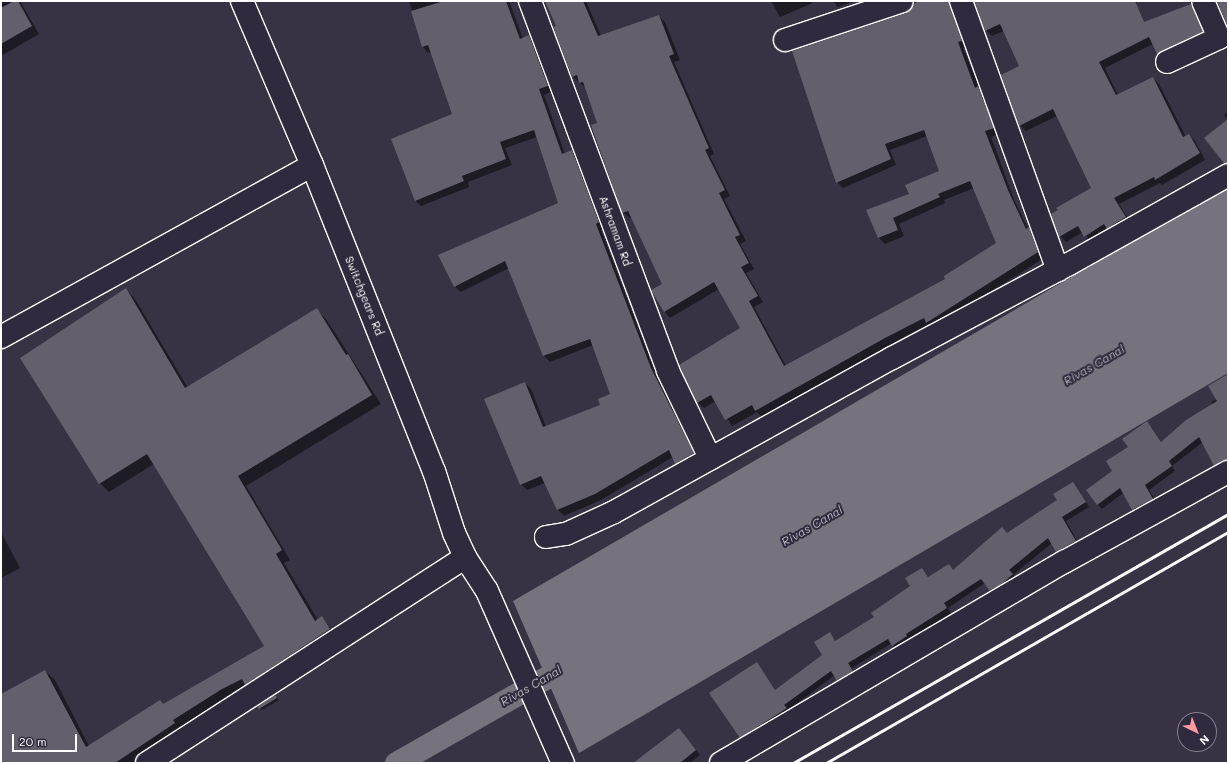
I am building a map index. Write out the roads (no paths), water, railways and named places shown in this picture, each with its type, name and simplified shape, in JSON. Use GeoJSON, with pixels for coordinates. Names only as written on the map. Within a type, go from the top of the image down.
{"type":"FeatureCollection","features":[{"type":"Feature","properties":{"kind":"street","name":"Switchgears Rd"},"geometry":{"type":"LineString","coordinates":[[242,1],[312,166],[434,471],[465,557],[487,591],[563,763]]}},
{"type":"Feature","properties":{"kind":"street","name":"Ashramam Rd"},"geometry":{"type":"LineString","coordinates":[[530,1],[668,371],[710,458]]}},
{"type":"Feature","properties":{"kind":"street"},"geometry":{"type":"LineString","coordinates":[[785,40],[902,1]]}},
{"type":"Feature","properties":{"kind":"street"},"geometry":{"type":"LineString","coordinates":[[961,1],[1058,270]]}},
{"type":"Feature","properties":{"kind":"street"},"geometry":{"type":"LineString","coordinates":[[1167,62],[1220,38],[1203,1]]}},
{"type":"Feature","properties":{"kind":"street"},"geometry":{"type":"LineString","coordinates":[[1,337],[312,166]]}},
{"type":"Feature","properties":{"kind":"street"},"geometry":{"type":"LineString","coordinates":[[546,537],[566,534],[614,512],[710,458],[1058,270],[1228,174]]}},
{"type":"Feature","properties":{"kind":"street"},"geometry":{"type":"LineString","coordinates":[[721,763],[1064,562],[1228,472]]}},
{"type":"Feature","properties":{"kind":"street"},"geometry":{"type":"LineString","coordinates":[[147,763],[465,557]]}},
{"type":"Feature","properties":{"kind":"water"},"geometry":{"type":"Polygon","coordinates":[[[1228,186],[1228,373],[579,753],[513,601],[1228,186]]]}},
{"type":"Feature","properties":{"kind":"waterway","name":"Rivas Canal"},"geometry":{"type":"LineString","coordinates":[[396,763],[573,662]]}},
{"type":"Feature","properties":{"kind":"railway"},"geometry":{"type":"LineString","coordinates":[[793,763],[1228,514]]}},
{"type":"Feature","properties":{"kind":"railway"},"geometry":{"type":"LineString","coordinates":[[826,763],[1228,532]]}}]}
